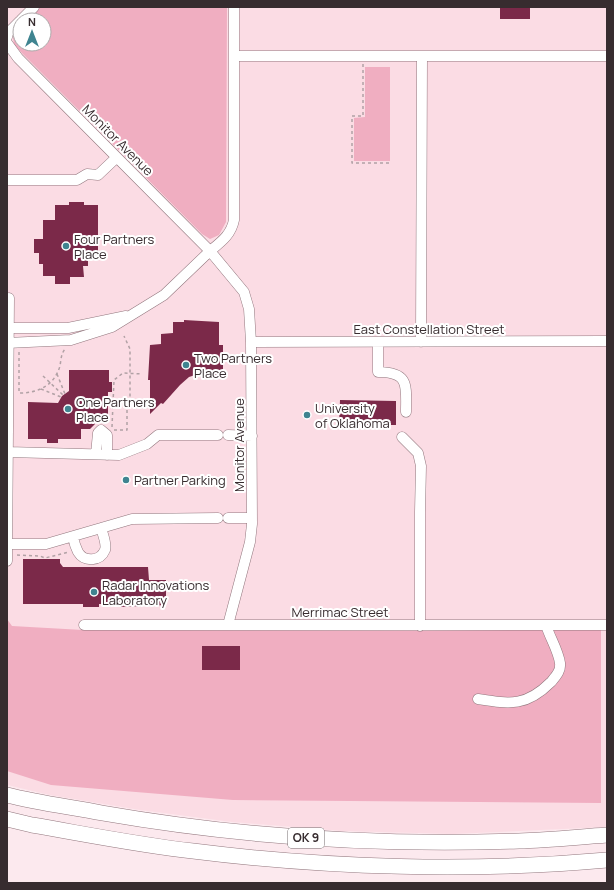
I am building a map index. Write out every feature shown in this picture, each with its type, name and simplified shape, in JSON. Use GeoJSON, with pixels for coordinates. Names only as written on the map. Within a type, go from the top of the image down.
{"type":"FeatureCollection","features":[{"type":"Feature","properties":{"kind":"highway","name":"OK 9"},"geometry":{"type":"LineString","coordinates":[[7,795],[155,822],[259,835],[347,840],[447,842],[520,841],[607,835]]}},
{"type":"Feature","properties":{"kind":"highway","name":"OK 9"},"geometry":{"type":"LineString","coordinates":[[7,819],[32,825],[193,851],[334,864],[457,866],[607,860]]}},
{"type":"Feature","properties":{"kind":"street"},"geometry":{"type":"LineString","coordinates":[[8,343],[71,340],[112,327],[164,295],[210,251],[226,238],[234,220],[234,7]]}},
{"type":"Feature","properties":{"kind":"street","name":"Monitor Avenue"},"geometry":{"type":"LineString","coordinates":[[8,40],[18,58],[210,251],[235,280],[248,300],[251,342],[252,518],[250,542],[228,625]]}},
{"type":"Feature","properties":{"kind":"street"},"geometry":{"type":"LineString","coordinates":[[234,56],[607,56]]}},
{"type":"Feature","properties":{"kind":"street"},"geometry":{"type":"LineString","coordinates":[[421,342],[422,56]]}},
{"type":"Feature","properties":{"kind":"street"},"geometry":{"type":"LineString","coordinates":[[7,180],[77,180],[87,174],[98,175],[116,158]]}},
{"type":"Feature","properties":{"kind":"street"},"geometry":{"type":"LineString","coordinates":[[7,561],[9,298]]}},
{"type":"Feature","properties":{"kind":"street"},"geometry":{"type":"LineString","coordinates":[[8,328],[56,328],[83,326],[130,315]]}},
{"type":"Feature","properties":{"kind":"street"},"geometry":{"type":"LineString","coordinates":[[56,328],[56,341]]}},
{"type":"Feature","properties":{"kind":"street","name":"East Constellation Street"},"geometry":{"type":"LineString","coordinates":[[251,342],[607,341]]}},
{"type":"Feature","properties":{"kind":"street"},"geometry":{"type":"LineString","coordinates":[[378,342],[378,372],[395,373],[401,376],[405,381],[406,412]]}},
{"type":"Feature","properties":{"kind":"street"},"geometry":{"type":"LineString","coordinates":[[96,454],[98,433],[101,430],[107,435],[107,454]]}},
{"type":"Feature","properties":{"kind":"street"},"geometry":{"type":"LineString","coordinates":[[8,452],[119,454],[147,444],[158,435],[252,436]]}},
{"type":"Feature","properties":{"kind":"street"},"geometry":{"type":"LineString","coordinates":[[402,437],[418,453],[422,466],[420,512],[420,626]]}},
{"type":"Feature","properties":{"kind":"street"},"geometry":{"type":"LineString","coordinates":[[8,544],[46,544],[140,518],[252,518]]}},
{"type":"Feature","properties":{"kind":"street"},"geometry":{"type":"LineString","coordinates":[[73,537],[81,555],[85,558],[95,559],[105,550],[105,542],[101,528]]}},
{"type":"Feature","properties":{"kind":"street","name":"Merrimac Street"},"geometry":{"type":"LineString","coordinates":[[84,625],[607,625]]}},
{"type":"Feature","properties":{"kind":"street"},"geometry":{"type":"LineString","coordinates":[[478,699],[505,703],[521,702],[531,698],[556,676],[560,664],[546,625]]}},
{"type":"Feature","properties":{"kind":"path"},"geometry":{"type":"LineString","coordinates":[[363,56],[363,116],[352,116],[352,163],[391,163]]}},
{"type":"Feature","properties":{"kind":"path"},"geometry":{"type":"LineString","coordinates":[[124,336],[130,349],[130,373],[130,403],[127,405],[127,430],[114,430],[112,428],[114,380],[120,374],[130,373],[142,374]]}},
{"type":"Feature","properties":{"kind":"path"},"geometry":{"type":"LineString","coordinates":[[20,351],[19,393],[30,393],[41,389],[50,383],[57,374],[63,352],[69,347]]}},
{"type":"Feature","properties":{"kind":"path"},"geometry":{"type":"LineString","coordinates":[[57,374],[63,396]]}},
{"type":"Feature","properties":{"kind":"path"},"geometry":{"type":"LineString","coordinates":[[42,376],[63,396]]}},
{"type":"Feature","properties":{"kind":"path"},"geometry":{"type":"LineString","coordinates":[[41,389],[63,396]]}},
{"type":"Feature","properties":{"kind":"path"},"geometry":{"type":"LineString","coordinates":[[112,403],[130,403]]}},
{"type":"Feature","properties":{"kind":"path"},"geometry":{"type":"LineString","coordinates":[[17,555],[40,556],[45,558],[71,551]]}},
{"type":"Feature","properties":{"kind":"shaded area","name":"University of Oklahoma"},"geometry":{"type":"Polygon","coordinates":[[[7,7],[607,7],[607,827],[453,834],[342,831],[232,822],[140,810],[50,795],[7,785],[7,7]]]}},
{"type":"Feature","properties":{"kind":"shaded area"},"geometry":{"type":"Polygon","coordinates":[[[40,7],[227,7],[226,222],[219,235],[210,239],[202,234],[21,52],[52,52],[52,12],[35,12],[40,7]]]}},
{"type":"Feature","properties":{"kind":"shaded area"},"geometry":{"type":"Polygon","coordinates":[[[365,67],[390,67],[390,161],[354,161],[354,118],[365,117],[365,67]]]}},
{"type":"Feature","properties":{"kind":"shaded area"},"geometry":{"type":"Polygon","coordinates":[[[7,619],[12,626],[83,630],[425,631],[601,629],[601,803],[233,800],[51,785],[7,771],[7,619]]]}},
{"type":"Feature","properties":{"kind":"building"},"geometry":{"type":"Polygon","coordinates":[[[500,7],[530,7],[530,19],[500,19],[500,7]]]}},
{"type":"Feature","properties":{"kind":"building","name":"Four Partners Place"},"geometry":{"type":"Polygon","coordinates":[[[69,202],[84,202],[84,205],[98,205],[98,253],[88,254],[88,266],[83,266],[84,277],[70,277],[70,284],[55,284],[55,276],[43,276],[43,264],[39,264],[39,253],[34,253],[34,239],[43,239],[43,220],[55,220],[55,205],[69,205],[69,202]]]}},
{"type":"Feature","properties":{"kind":"building","name":"Two Partners Place"},"geometry":{"type":"Polygon","coordinates":[[[184,320],[219,322],[219,345],[223,345],[223,373],[220,376],[198,374],[189,377],[163,404],[161,403],[150,414],[150,380],[148,380],[150,345],[161,344],[161,334],[173,333],[173,322],[184,322],[184,320]]]}},
{"type":"Feature","properties":{"kind":"building","name":"One Partners Place"},"geometry":{"type":"Polygon","coordinates":[[[69,370],[109,370],[109,382],[112,382],[112,392],[108,392],[108,415],[95,415],[95,424],[90,429],[81,429],[81,439],[58,439],[58,443],[47,443],[47,439],[28,439],[28,402],[58,403],[62,396],[69,391],[69,370]]]}},
{"type":"Feature","properties":{"kind":"building"},"geometry":{"type":"Polygon","coordinates":[[[340,400],[396,401],[396,425],[339,425],[340,400]]]}},
{"type":"Feature","properties":{"kind":"building","name":"Radar Innovations Laboratory"},"geometry":{"type":"Polygon","coordinates":[[[23,559],[60,559],[60,563],[63,567],[148,567],[149,580],[166,580],[166,605],[121,607],[121,604],[99,604],[99,607],[83,607],[83,604],[23,604],[23,559]]]}},
{"type":"Feature","properties":{"kind":"building"},"geometry":{"type":"Polygon","coordinates":[[[202,646],[240,646],[240,670],[202,670],[202,646]]]}},
{"type":"Feature","properties":{"kind":"place","name":"Four Partners Place"},"geometry":{"type":"Point","coordinates":[66,246]}},
{"type":"Feature","properties":{"kind":"place","name":"Two Partners Place"},"geometry":{"type":"Point","coordinates":[186,365]}},
{"type":"Feature","properties":{"kind":"place","name":"One Partners Place"},"geometry":{"type":"Point","coordinates":[68,409]}},
{"type":"Feature","properties":{"kind":"place","name":"University of Oklahoma"},"geometry":{"type":"Point","coordinates":[307,415]}},
{"type":"Feature","properties":{"kind":"place","name":"Partner Parking"},"geometry":{"type":"Point","coordinates":[126,480]}},
{"type":"Feature","properties":{"kind":"place","name":"Radar Innovations Laboratory"},"geometry":{"type":"Point","coordinates":[94,592]}}]}
